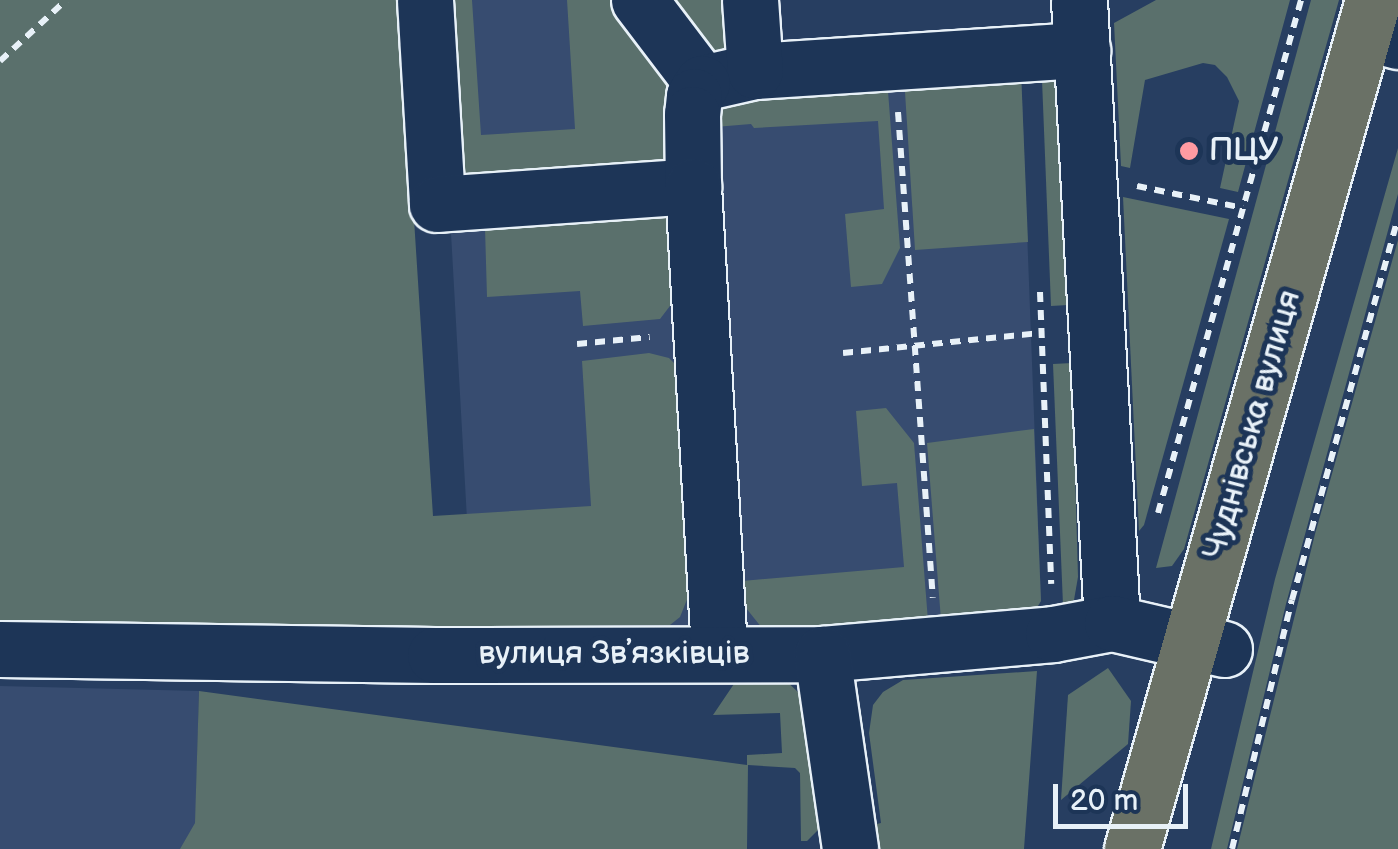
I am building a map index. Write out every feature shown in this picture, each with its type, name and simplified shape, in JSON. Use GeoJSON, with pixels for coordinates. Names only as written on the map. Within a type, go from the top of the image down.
{"type":"FeatureCollection","features":[{"type":"Feature","properties":{"kind":"main road","name":"Чуднівська вулиця"},"geometry":{"type":"LineString","coordinates":[[1132,849],[1208,645],[1385,28]]}},
{"type":"Feature","properties":{"kind":"main road","name":"Чуднівська вулиця"},"geometry":{"type":"LineString","coordinates":[[1170,849],[1208,645]]}},
{"type":"Feature","properties":{"kind":"street"},"geometry":{"type":"LineString","coordinates":[[426,0],[437,204],[693,186]]}},
{"type":"Feature","properties":{"kind":"street"},"geometry":{"type":"LineString","coordinates":[[640,0],[702,82]]}},
{"type":"Feature","properties":{"kind":"street"},"geometry":{"type":"LineString","coordinates":[[750,0],[755,71]]}},
{"type":"Feature","properties":{"kind":"street"},"geometry":{"type":"LineString","coordinates":[[719,651],[693,186],[692,114],[694,96],[702,82],[755,71],[894,64],[1080,25],[1112,624]]}},
{"type":"Feature","properties":{"kind":"street","name":"вулиця Звʼязківців"},"geometry":{"type":"LineString","coordinates":[[0,649],[435,656],[719,651],[822,654],[1112,624],[1208,645]]}},
{"type":"Feature","properties":{"kind":"street"},"geometry":{"type":"LineString","coordinates":[[822,654],[850,849]]}},
{"type":"Feature","properties":{"kind":"path"},"geometry":{"type":"LineString","coordinates":[[0,61],[66,0]]}},
{"type":"Feature","properties":{"kind":"path"},"geometry":{"type":"LineString","coordinates":[[1156,521],[1301,0]]}},
{"type":"Feature","properties":{"kind":"path"},"geometry":{"type":"LineString","coordinates":[[894,64],[936,644]]}},
{"type":"Feature","properties":{"kind":"path"},"geometry":{"type":"LineString","coordinates":[[1089,176],[1243,208]]}},
{"type":"Feature","properties":{"kind":"path"},"geometry":{"type":"LineString","coordinates":[[1232,849],[1292,600],[1398,219]]}},
{"type":"Feature","properties":{"kind":"path"},"geometry":{"type":"LineString","coordinates":[[1039,274],[1051,590]]}},
{"type":"Feature","properties":{"kind":"path"},"geometry":{"type":"LineString","coordinates":[[577,344],[701,332]]}},
{"type":"Feature","properties":{"kind":"path"},"geometry":{"type":"LineString","coordinates":[[843,353],[1041,333]]}},
{"type":"Feature","properties":{"kind":"shaded area"},"geometry":{"type":"Polygon","coordinates":[[[438,0],[738,0],[743,84],[1021,71],[1041,601],[1036,609],[772,632],[670,625],[473,627],[438,0]]]}},
{"type":"Feature","properties":{"kind":"shaded area"},"geometry":{"type":"Polygon","coordinates":[[[0,686],[199,691],[195,849],[0,849],[0,686]]]}},
{"type":"Feature","properties":{"kind":"green space"},"geometry":{"type":"Polygon","coordinates":[[[0,0],[400,0],[433,516],[591,506],[582,361],[649,353],[669,358],[675,364],[690,592],[680,617],[670,625],[0,632],[0,0]]]}},
{"type":"Feature","properties":{"kind":"green space"},"geometry":{"type":"Polygon","coordinates":[[[438,0],[472,0],[481,135],[575,129],[567,0],[625,0],[669,64],[671,146],[663,163],[464,179],[452,167],[438,0]]]}},
{"type":"Feature","properties":{"kind":"green space"},"geometry":{"type":"Polygon","coordinates":[[[654,0],[738,0],[735,37],[725,48],[708,53],[654,0]]]}},
{"type":"Feature","properties":{"kind":"green space"},"geometry":{"type":"Polygon","coordinates":[[[1156,0],[1290,0],[1238,192],[1220,188],[1239,101],[1227,77],[1215,65],[1203,63],[1145,80],[1130,168],[1121,166],[1114,23],[1156,0]]]}},
{"type":"Feature","properties":{"kind":"green space"},"geometry":{"type":"Polygon","coordinates":[[[1311,0],[1339,0],[1184,549],[1172,566],[1156,568],[1311,0]]]}},
{"type":"Feature","properties":{"kind":"green space"},"geometry":{"type":"Polygon","coordinates":[[[1048,68],[1054,72],[1068,305],[1051,306],[1042,80],[1048,68]]]}},
{"type":"Feature","properties":{"kind":"green space"},"geometry":{"type":"Polygon","coordinates":[[[1021,71],[1028,242],[915,250],[904,76],[1021,71]]]}},
{"type":"Feature","properties":{"kind":"green space"},"geometry":{"type":"Polygon","coordinates":[[[887,78],[900,248],[882,284],[851,287],[845,214],[884,209],[878,121],[715,127],[716,116],[725,99],[887,78]]]}},
{"type":"Feature","properties":{"kind":"green space"},"geometry":{"type":"Polygon","coordinates":[[[1398,148],[1398,194],[1286,604],[1227,849],[1211,849],[1275,579],[1398,148]]]}},
{"type":"Feature","properties":{"kind":"green space"},"geometry":{"type":"Polygon","coordinates":[[[1123,197],[1229,219],[1144,525],[1139,531],[1123,197]]]}},
{"type":"Feature","properties":{"kind":"green space"},"geometry":{"type":"Polygon","coordinates":[[[668,215],[673,302],[660,319],[583,326],[580,291],[487,297],[485,228],[668,215]]]}},
{"type":"Feature","properties":{"kind":"green space"},"geometry":{"type":"Polygon","coordinates":[[[1398,240],[1398,849],[1237,849],[1315,534],[1398,240]]]}},
{"type":"Feature","properties":{"kind":"green space"},"geometry":{"type":"Polygon","coordinates":[[[1072,363],[1078,577],[1074,600],[1063,605],[1053,364],[1072,363]]]}},
{"type":"Feature","properties":{"kind":"green space"},"geometry":{"type":"Polygon","coordinates":[[[886,408],[914,443],[928,621],[772,632],[762,628],[746,608],[742,581],[904,567],[897,483],[862,486],[856,411],[886,408]]]}},
{"type":"Feature","properties":{"kind":"green space"},"geometry":{"type":"Polygon","coordinates":[[[1034,429],[1041,601],[1036,609],[941,620],[927,443],[1034,429]]]}},
{"type":"Feature","properties":{"kind":"green space"},"geometry":{"type":"Polygon","coordinates":[[[1108,668],[1131,701],[1128,744],[1061,800],[1068,695],[1108,668]]]}},
{"type":"Feature","properties":{"kind":"green space"},"geometry":{"type":"Polygon","coordinates":[[[1037,671],[1024,849],[878,849],[872,825],[881,823],[869,733],[873,705],[883,692],[903,680],[1037,671]]]}},
{"type":"Feature","properties":{"kind":"green space"},"geometry":{"type":"Polygon","coordinates":[[[742,672],[782,677],[799,693],[820,828],[807,841],[801,841],[800,773],[795,768],[748,765],[747,849],[180,849],[195,823],[199,691],[747,765],[747,755],[782,753],[780,713],[713,715],[742,672]]]}},
{"type":"Feature","properties":{"kind":"place","name":"ПЦУ"},"geometry":{"type":"Point","coordinates":[1189,151]}}]}
